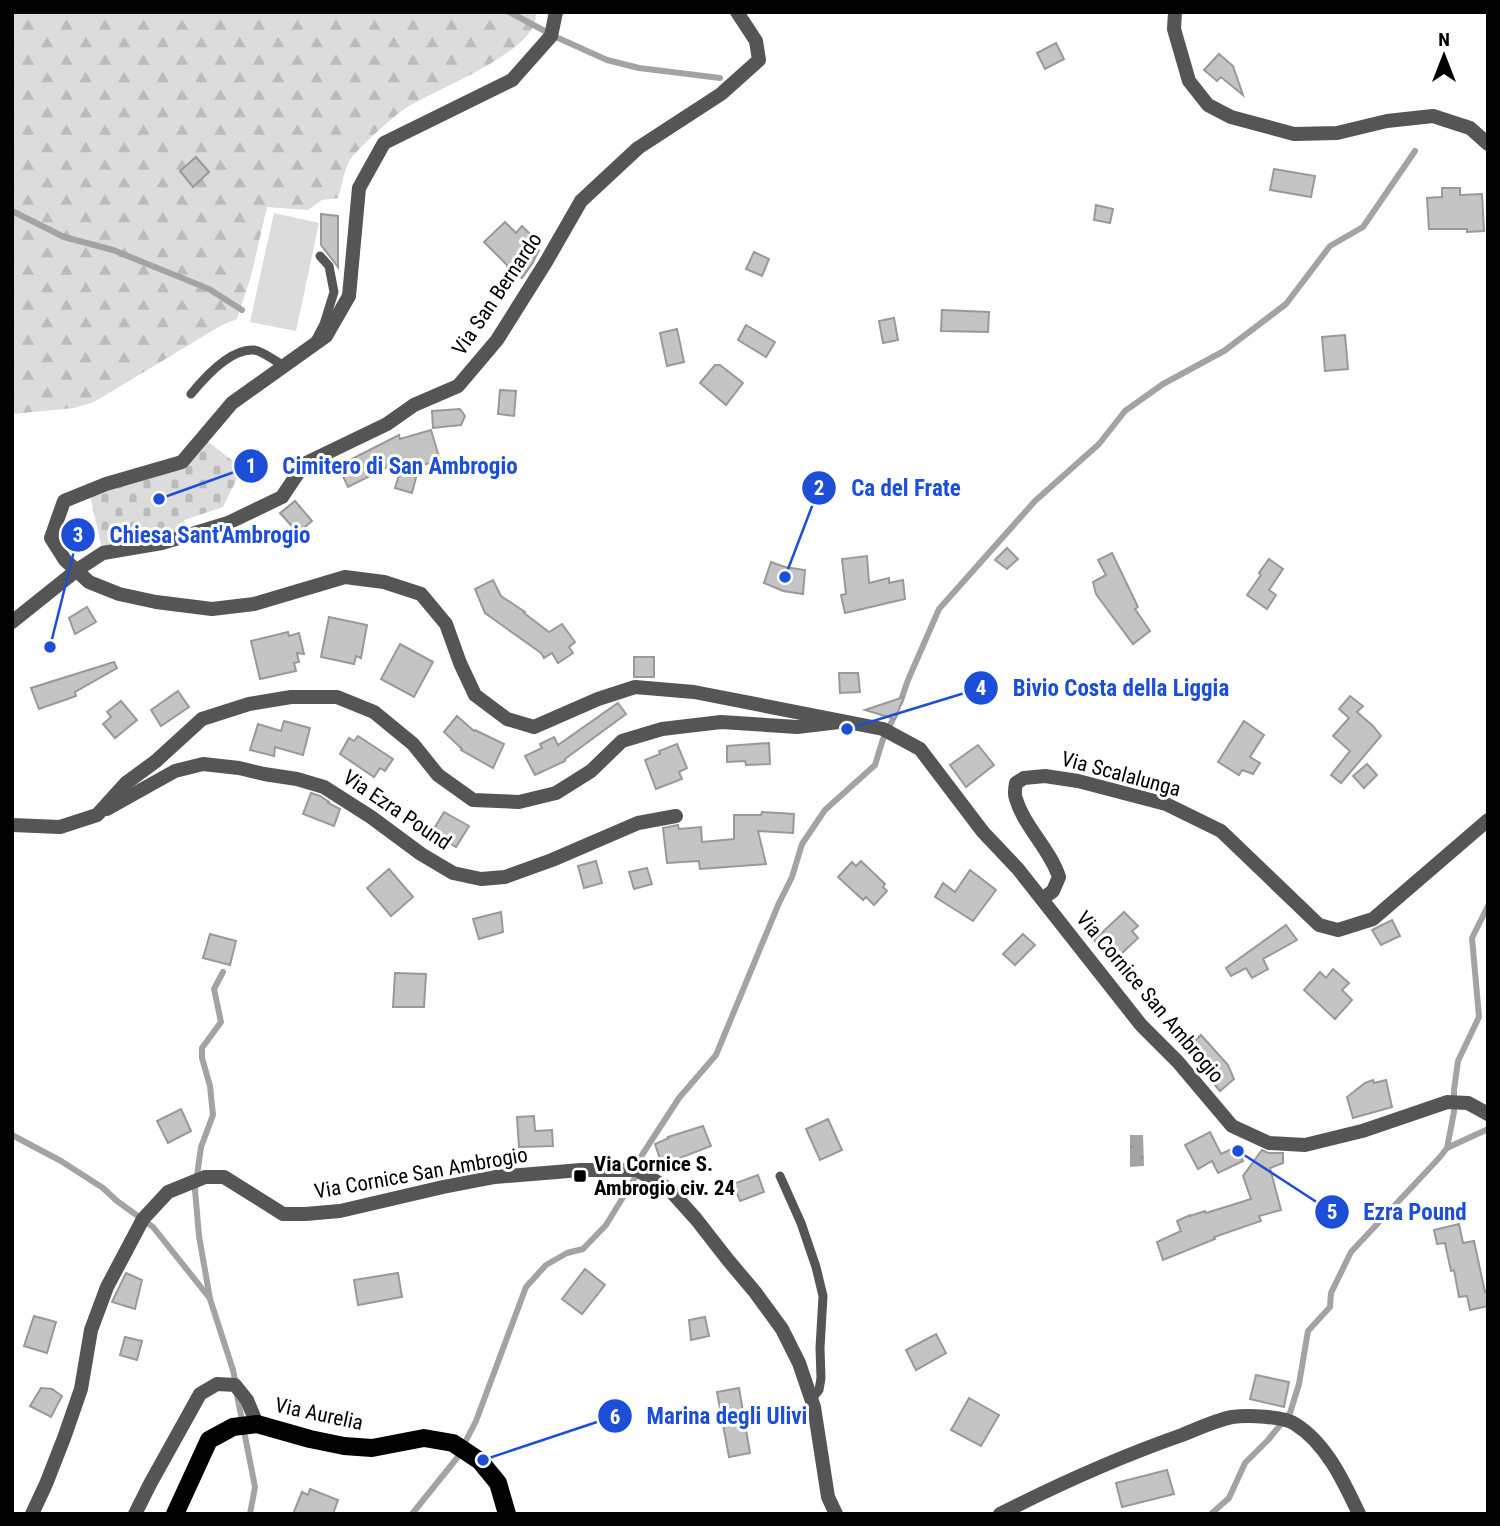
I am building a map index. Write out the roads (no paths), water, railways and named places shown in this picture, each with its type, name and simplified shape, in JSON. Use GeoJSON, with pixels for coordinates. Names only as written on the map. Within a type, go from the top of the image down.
{"type":"FeatureCollection","features":[{"type":"Feature","properties":{"kind":"main road","name":"Via Aurelia"},"geometry":{"type":"LineString","coordinates":[[175,1514],[209,1440],[233,1427],[257,1424],[344,1446],[372,1448],[424,1438],[453,1443],[480,1461],[498,1483],[507,1514]]}},
{"type":"Feature","properties":{"kind":"street","name":"Via Cornice San Ambrogio"},"geometry":{"type":"LineString","coordinates":[[556,12],[551,36],[512,80],[384,143],[359,187],[349,296],[326,336],[232,403],[182,462],[106,484],[64,500],[51,538],[65,560],[89,582],[119,594],[212,609],[254,604],[345,577],[384,582],[421,594],[446,624],[475,695],[507,719],[534,726],[598,699],[635,687],[694,692],[883,729],[920,748],[984,832],[1018,869],[1141,1025],[1178,1062],[1232,1126],[1269,1143],[1306,1145],[1447,1102],[1468,1103],[1488,1114]]}},
{"type":"Feature","properties":{"kind":"street","name":"Via San Bernardo"},"geometry":{"type":"LineString","coordinates":[[77,570],[103,553],[162,543],[228,523],[282,497],[304,464],[387,424],[414,405],[458,386],[497,340],[581,201],[638,148],[721,94],[759,60],[756,41],[737,12]]}},
{"type":"Feature","properties":{"kind":"street"},"geometry":{"type":"LineString","coordinates":[[1175,12],[1174,29],[1189,81],[1208,105],[1231,117],[1294,134],[1337,133],[1387,121],[1433,116],[1470,128],[1488,144]]}},
{"type":"Feature","properties":{"kind":"street"},"geometry":{"type":"LineString","coordinates":[[12,622],[77,570]]}},
{"type":"Feature","properties":{"kind":"street","name":"Via Cornice San Ambrogio"},"geometry":{"type":"LineString","coordinates":[[12,825],[60,827],[97,815],[126,783],[156,761],[202,719],[249,705],[291,697],[337,697],[374,712],[414,744],[438,775],[472,800],[519,802],[556,793],[590,771],[622,741],[662,729],[721,722],[797,726],[844,722]]}},
{"type":"Feature","properties":{"kind":"street","name":"Via Ezra Pound"},"geometry":{"type":"LineString","coordinates":[[97,815],[175,771],[203,764],[239,768],[324,787],[453,873],[481,879],[505,877],[552,860],[638,822],[676,816]]}},
{"type":"Feature","properties":{"kind":"street","name":"Via Scalalunga"},"geometry":{"type":"LineString","coordinates":[[1042,899],[1053,891],[1059,877],[1056,866],[1015,797],[1016,783],[1024,778],[1045,776],[1122,792],[1166,804],[1222,831],[1318,925],[1338,930],[1373,919],[1488,820]]}},
{"type":"Feature","properties":{"kind":"street","name":"Via Cornice San Ambrogio"},"geometry":{"type":"LineString","coordinates":[[32,1514],[64,1438],[80,1389],[91,1330],[107,1287],[143,1219],[168,1192],[205,1177],[224,1177],[283,1214],[305,1214],[340,1211],[495,1177],[581,1170],[637,1170],[669,1189],[755,1292],[782,1329],[799,1363],[814,1407],[828,1497],[836,1514]]}},
{"type":"Feature","properties":{"kind":"street"},"geometry":{"type":"LineString","coordinates":[[135,1514],[200,1394],[217,1384],[235,1385],[247,1399],[257,1424]]}},
{"type":"Feature","properties":{"kind":"street"},"geometry":{"type":"LineString","coordinates":[[1000,1514],[1156,1444],[1232,1417],[1268,1417],[1293,1422],[1318,1441],[1347,1488],[1359,1514]]}},
{"type":"Feature","properties":{"kind":"lane"},"geometry":{"type":"LineString","coordinates":[[313,345],[324,324],[334,292],[329,266],[320,256]]}},
{"type":"Feature","properties":{"kind":"lane"},"geometry":{"type":"LineString","coordinates":[[191,394],[207,374],[237,353],[255,350],[284,366]]}},
{"type":"Feature","properties":{"kind":"lane"},"geometry":{"type":"LineString","coordinates":[[780,1175],[801,1223],[823,1296],[821,1377],[819,1390],[811,1400]]}},
{"type":"Feature","properties":{"kind":"water"},"geometry":{"type":"Polygon","coordinates":[[[1130,1135],[1143,1135],[1144,1166],[1130,1167],[1130,1135]]]}},
{"type":"Feature","properties":{"kind":"waterway"},"geometry":{"type":"LineString","coordinates":[[509,12],[607,60],[639,68],[720,78]]}},
{"type":"Feature","properties":{"kind":"waterway"},"geometry":{"type":"LineString","coordinates":[[900,703],[939,609],[1035,501],[1099,444],[1125,411],[1163,384],[1224,351],[1286,304],[1330,246],[1363,227],[1415,151]]}},
{"type":"Feature","properties":{"kind":"waterway"},"geometry":{"type":"LineString","coordinates":[[12,211],[64,237],[113,250],[209,289],[242,310]]}},
{"type":"Feature","properties":{"kind":"waterway"},"geometry":{"type":"LineString","coordinates":[[412,1514],[457,1458],[476,1421],[526,1287],[546,1265],[567,1253],[583,1249],[606,1225],[636,1176],[642,1155],[679,1098],[716,1055],[792,877],[802,844],[825,810],[875,765],[883,739],[896,713]]}},
{"type":"Feature","properties":{"kind":"waterway"},"geometry":{"type":"LineString","coordinates":[[1211,1514],[1229,1498],[1245,1463],[1290,1413],[1299,1384],[1308,1331],[1330,1307],[1331,1293],[1351,1252],[1447,1148],[1454,1112],[1458,1061],[1479,1017],[1472,938],[1488,906]]}},
{"type":"Feature","properties":{"kind":"waterway"},"geometry":{"type":"LineString","coordinates":[[223,972],[214,989],[221,1022],[202,1048],[213,1115],[201,1147],[195,1190],[199,1236],[210,1299],[236,1385]]}},
{"type":"Feature","properties":{"kind":"waterway"},"geometry":{"type":"LineString","coordinates":[[1447,1148],[1488,1129]]}},
{"type":"Feature","properties":{"kind":"waterway"},"geometry":{"type":"LineString","coordinates":[[12,1135],[61,1161],[103,1188],[153,1227],[208,1296]]}},
{"type":"Feature","properties":{"kind":"waterway"},"geometry":{"type":"LineString","coordinates":[[237,1395],[255,1487],[250,1514]]}},
{"type":"Feature","properties":{"kind":"place","name":"Cimitero di San Ambrogio"},"geometry":{"type":"Point","coordinates":[159,499]}},
{"type":"Feature","properties":{"kind":"place","name":"Ca del Frate"},"geometry":{"type":"Point","coordinates":[785,577]}},
{"type":"Feature","properties":{"kind":"place","name":"Chiesa Sant'Ambrogio"},"geometry":{"type":"Point","coordinates":[50,647]}},
{"type":"Feature","properties":{"kind":"place","name":"Bivio Costa della Liggia"},"geometry":{"type":"Point","coordinates":[847,729]}},
{"type":"Feature","properties":{"kind":"place","name":"Ezra Pound"},"geometry":{"type":"Point","coordinates":[1238,1151]}},
{"type":"Feature","properties":{"kind":"place","name":"Via Cornice S. Ambrogio civ. 24"},"geometry":{"type":"Point","coordinates":[580,1176]}},
{"type":"Feature","properties":{"kind":"place","name":"Marina degli Ulivi"},"geometry":{"type":"Point","coordinates":[483,1460]}}]}
